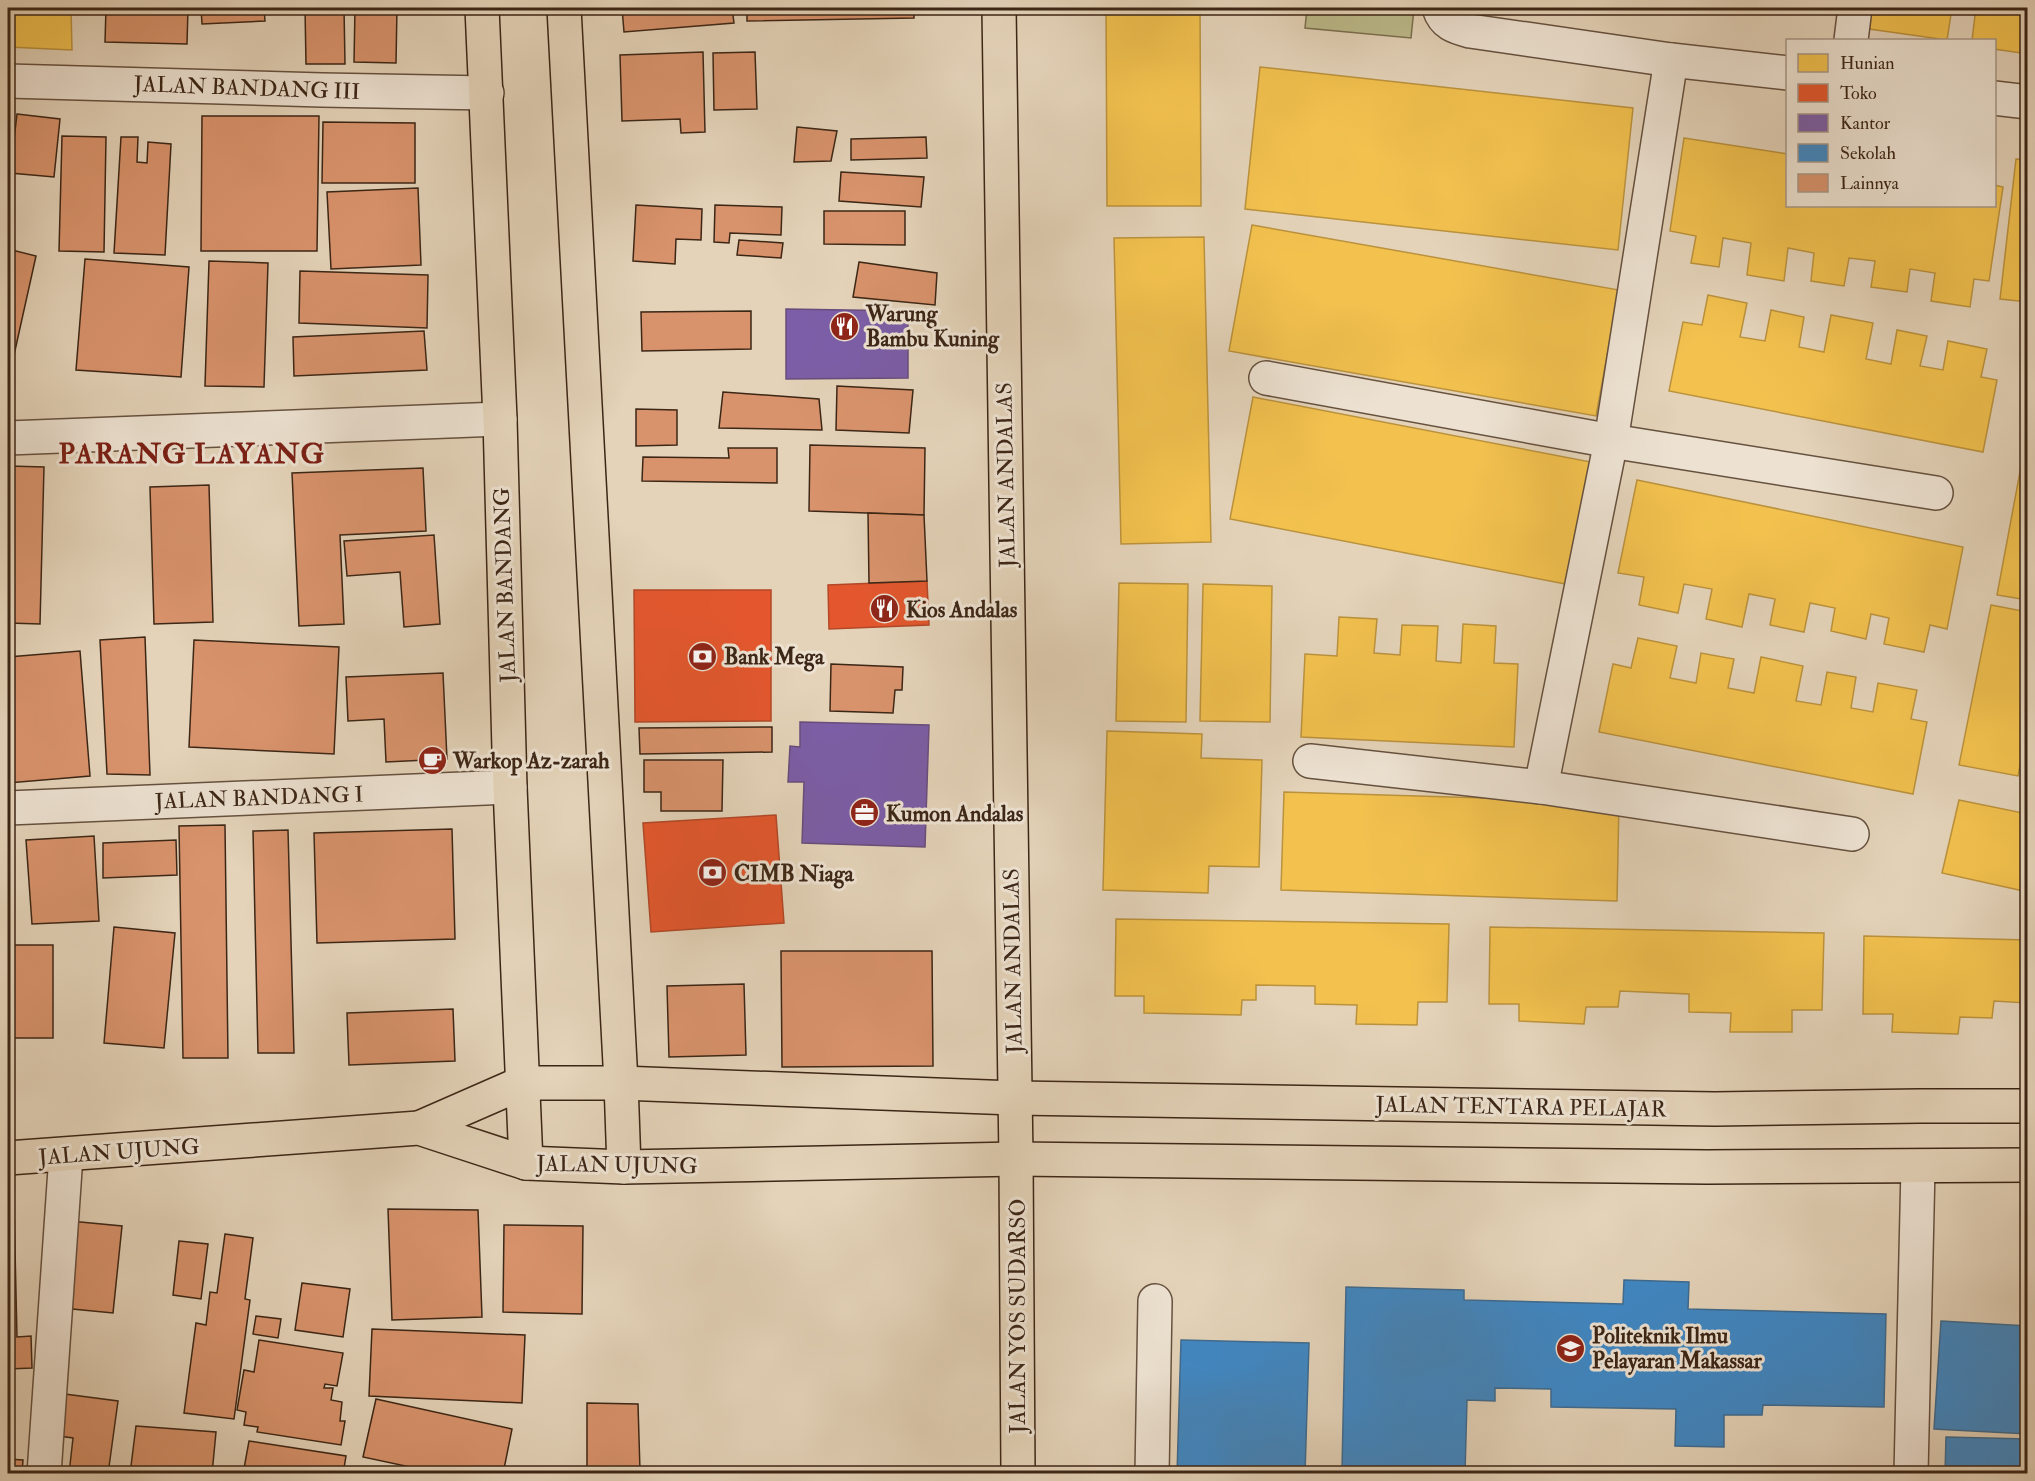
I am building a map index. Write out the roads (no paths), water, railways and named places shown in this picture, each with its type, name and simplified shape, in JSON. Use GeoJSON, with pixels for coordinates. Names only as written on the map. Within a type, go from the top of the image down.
{"type":"FeatureCollection","features":[{"type":"Feature","properties":{"kind":"main road","name":"JALAN BANDANG"},"geometry":{"type":"LineString","coordinates":[[482,8],[500,419],[510,787],[526,1163]]}},
{"type":"Feature","properties":{"kind":"main road"},"geometry":{"type":"LineString","coordinates":[[564,8],[624,1167]]}},
{"type":"Feature","properties":{"kind":"main road","name":"JALAN ANDALAS"},"geometry":{"type":"LineString","coordinates":[[999,8],[1014,1098],[1017,1159]]}},
{"type":"Feature","properties":{"kind":"main road"},"geometry":{"type":"LineString","coordinates":[[418,1128],[522,1083]]}},
{"type":"Feature","properties":{"kind":"main road","name":"JALAN TENTARA PELAJAR"},"geometry":{"type":"LineString","coordinates":[[522,1083],[621,1083],[1014,1098],[1715,1109],[2028,1106]]}},
{"type":"Feature","properties":{"kind":"main road","name":"JALAN UJUNG"},"geometry":{"type":"LineString","coordinates":[[8,1158],[418,1128],[526,1163],[624,1167],[1017,1159]]}},
{"type":"Feature","properties":{"kind":"main road"},"geometry":{"type":"LineString","coordinates":[[1017,1159],[1695,1167],[2028,1166]]}},
{"type":"Feature","properties":{"kind":"main road","name":"JALAN YOS SUDARSO"},"geometry":{"type":"LineString","coordinates":[[1017,1159],[1018,1473]]}},
{"type":"Feature","properties":{"kind":"street"},"geometry":{"type":"LineString","coordinates":[[1439,8],[1444,19],[1450,24],[1470,31],[1786,74]]}},
{"type":"Feature","properties":{"kind":"street"},"geometry":{"type":"LineString","coordinates":[[1851,39],[1856,8]]}},
{"type":"Feature","properties":{"kind":"street"},"geometry":{"type":"LineString","coordinates":[[1541,787],[1611,441],[1671,60]]}},
{"type":"Feature","properties":{"kind":"street","name":"JALAN BANDANG III"},"geometry":{"type":"LineString","coordinates":[[8,81],[487,93]]}},
{"type":"Feature","properties":{"kind":"street"},"geometry":{"type":"LineString","coordinates":[[1996,98],[2028,102]]}},
{"type":"Feature","properties":{"kind":"street"},"geometry":{"type":"LineString","coordinates":[[1266,378],[1611,441],[1936,493]]}},
{"type":"Feature","properties":{"kind":"street"},"geometry":{"type":"LineString","coordinates":[[8,438],[500,419]]}},
{"type":"Feature","properties":{"kind":"street"},"geometry":{"type":"LineString","coordinates":[[1310,761],[1541,787],[1852,834]]}},
{"type":"Feature","properties":{"kind":"street","name":"JALAN BANDANG I"},"geometry":{"type":"LineString","coordinates":[[8,808],[510,787]]}},
{"type":"Feature","properties":{"kind":"street"},"geometry":{"type":"LineString","coordinates":[[44,1473],[66,1155]]}},
{"type":"Feature","properties":{"kind":"street"},"geometry":{"type":"LineString","coordinates":[[1911,1473],[1918,1167]]}},
{"type":"Feature","properties":{"kind":"street"},"geometry":{"type":"LineString","coordinates":[[1152,1473],[1155,1301]]}},
{"type":"Feature","properties":{"kind":"place","name":"Warung Bambu Kuning"},"geometry":{"type":"Point","coordinates":[845,326]}},
{"type":"Feature","properties":{"kind":"place","name":"Kios Andalas"},"geometry":{"type":"Point","coordinates":[885,609]}},
{"type":"Feature","properties":{"kind":"place","name":"Bank Mega"},"geometry":{"type":"Point","coordinates":[703,656]}},
{"type":"Feature","properties":{"kind":"place","name":"Warkop Az-zarah"},"geometry":{"type":"Point","coordinates":[432,760]}},
{"type":"Feature","properties":{"kind":"place","name":"Kumon Andalas"},"geometry":{"type":"Point","coordinates":[865,813]}},
{"type":"Feature","properties":{"kind":"place","name":"CIMB Niaga"},"geometry":{"type":"Point","coordinates":[713,873]}},
{"type":"Feature","properties":{"kind":"place","name":"Politeknik Ilmu Pelayaran Makassar"},"geometry":{"type":"Point","coordinates":[1571,1348]}},
{"type":"Feature","properties":{"kind":"district","name":"PARANG LAYANG"},"geometry":{"type":"Point","coordinates":[192,453]}}]}
